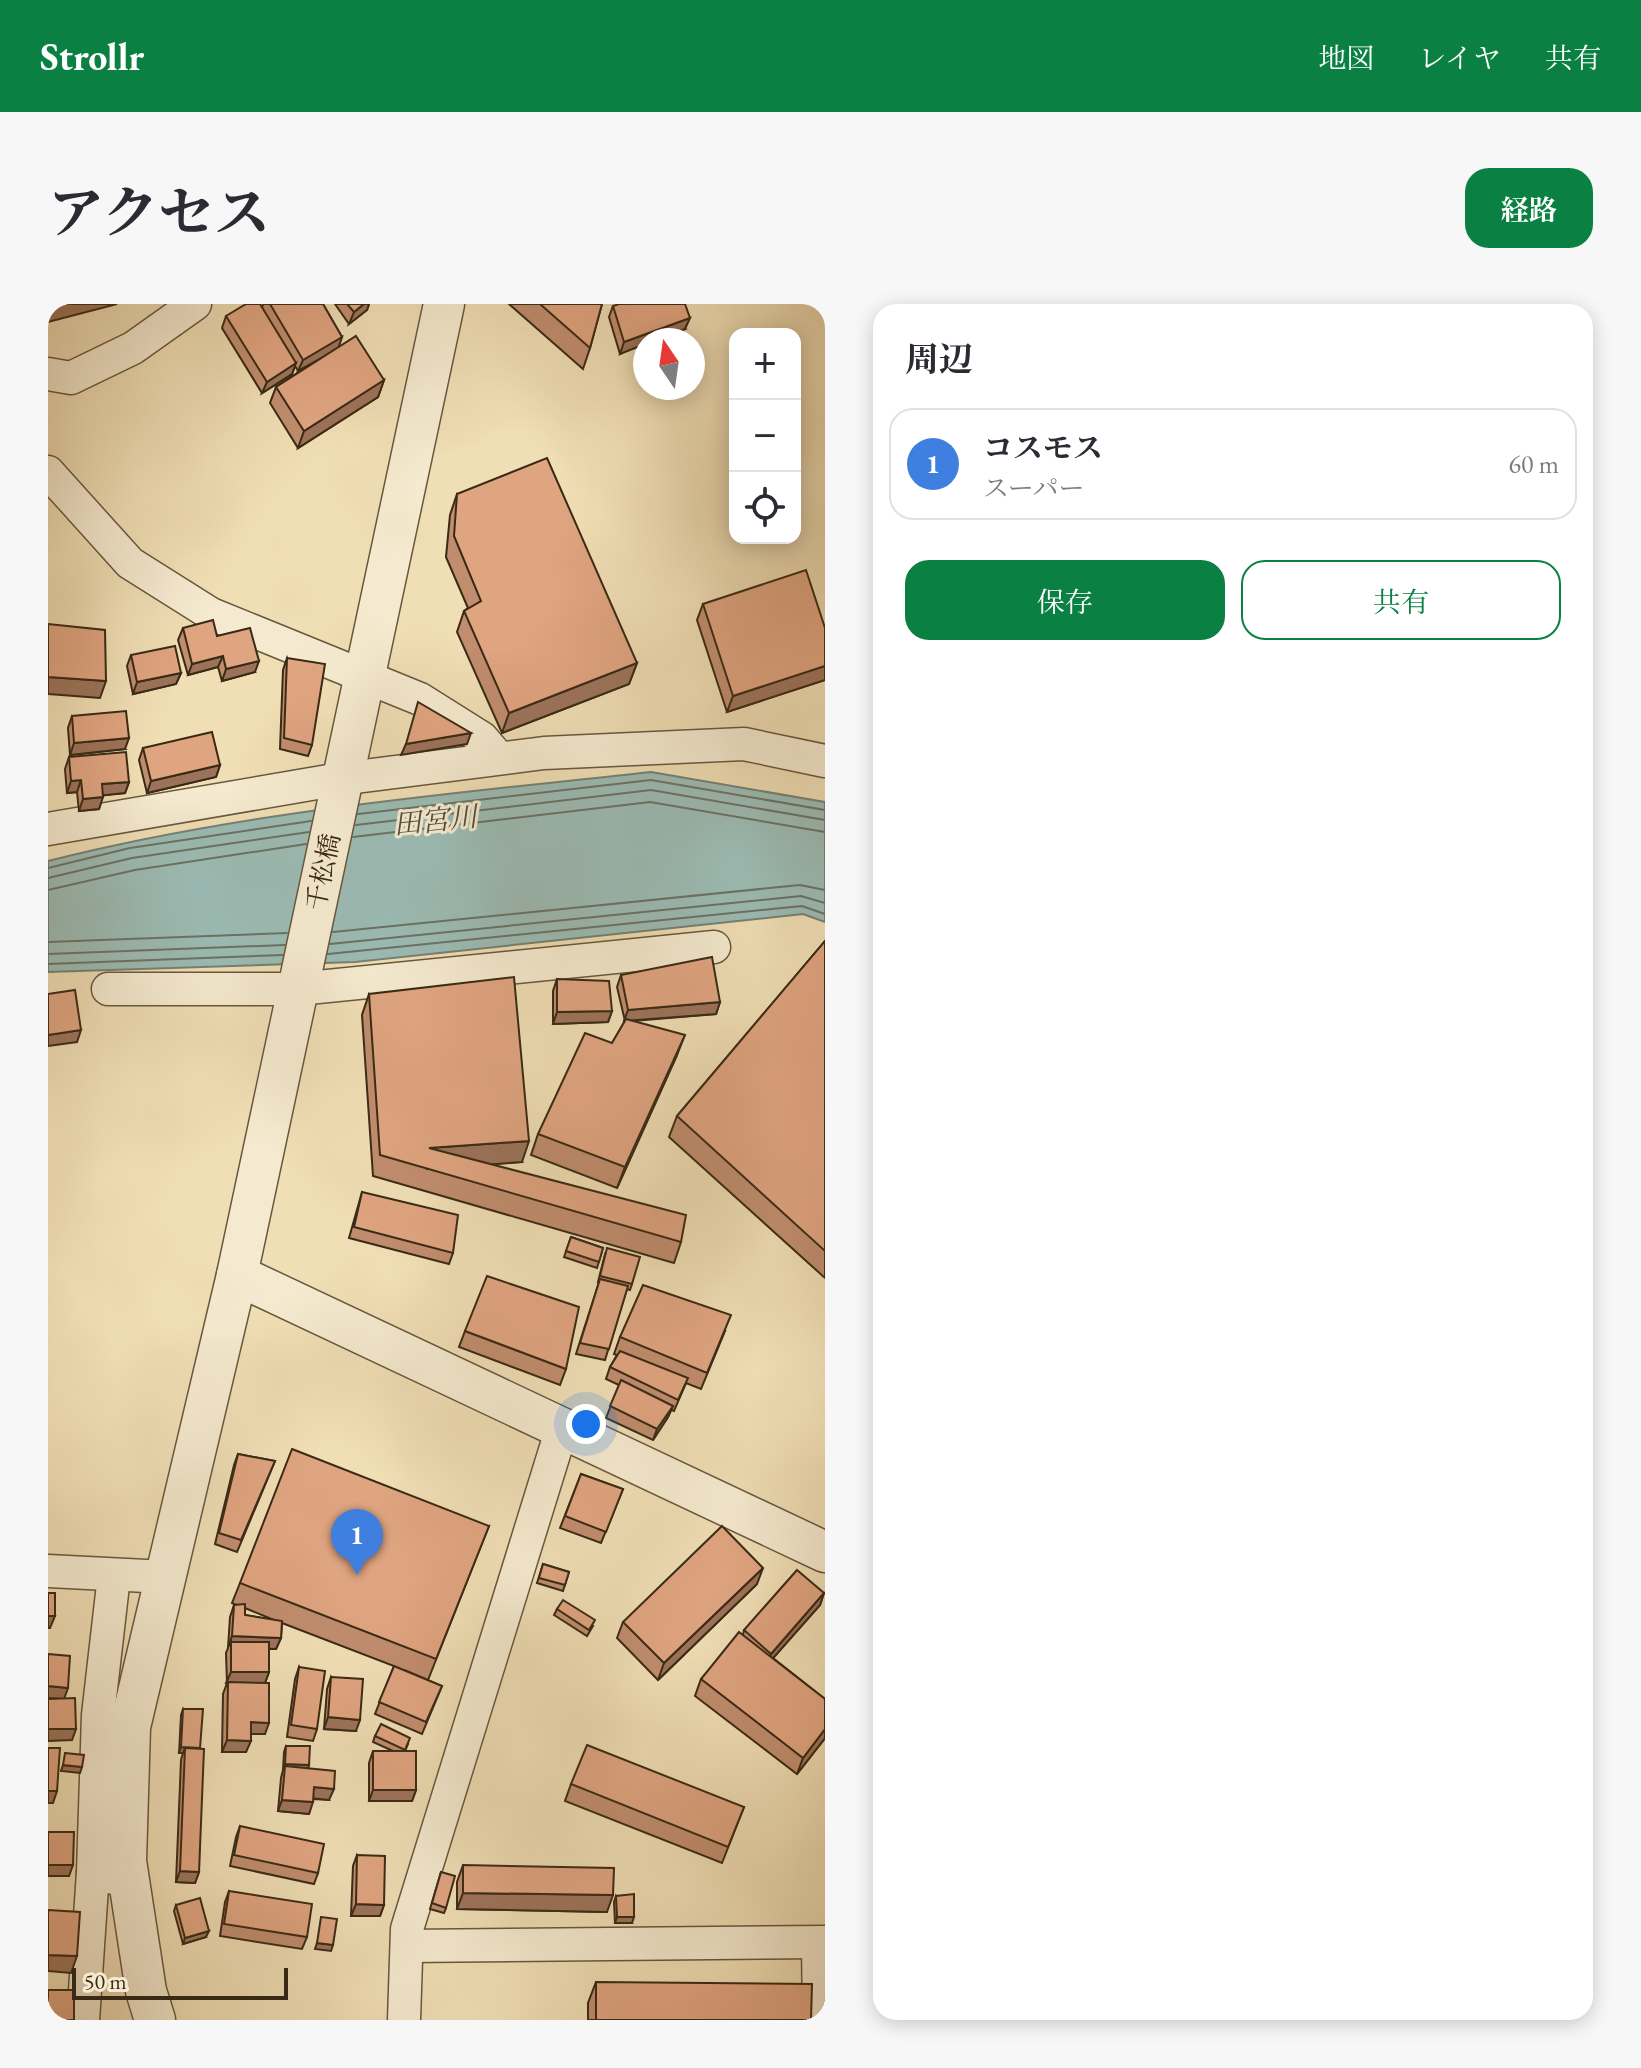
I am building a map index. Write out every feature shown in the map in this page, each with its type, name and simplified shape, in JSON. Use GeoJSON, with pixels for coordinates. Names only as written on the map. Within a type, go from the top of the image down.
{"type":"FeatureCollection","features":[{"type":"Feature","properties":{"kind":"street"},"geometry":{"type":"LineString","coordinates":[[48,374],[71,378],[133,348],[195,304]]}},
{"type":"Feature","properties":{"kind":"street","name":"千松橋"},"geometry":{"type":"LineString","coordinates":[[155,2020],[111,1878],[126,1861],[130,1727],[237,1275],[444,304]]}},
{"type":"Feature","properties":{"kind":"street"},"geometry":{"type":"LineString","coordinates":[[48,472],[130,563],[211,614],[420,699],[482,738],[499,758]]}},
{"type":"Feature","properties":{"kind":"street"},"geometry":{"type":"LineString","coordinates":[[48,829],[339,790],[499,758],[544,753],[744,744],[825,761]]}},
{"type":"Feature","properties":{"kind":"street"},"geometry":{"type":"LineString","coordinates":[[108,989],[298,989],[714,947]]}},
{"type":"Feature","properties":{"kind":"street"},"geometry":{"type":"LineString","coordinates":[[237,1275],[825,1552]]}},
{"type":"Feature","properties":{"kind":"street"},"geometry":{"type":"LineString","coordinates":[[404,2020],[407,1929],[562,1428]]}},
{"type":"Feature","properties":{"kind":"street"},"geometry":{"type":"LineString","coordinates":[[48,1571],[166,1577]]}},
{"type":"Feature","properties":{"kind":"street"},"geometry":{"type":"LineString","coordinates":[[83,2020],[111,1878],[98,1715],[114,1576]]}},
{"type":"Feature","properties":{"kind":"street"},"geometry":{"type":"LineString","coordinates":[[103,1663],[143,1671]]}},
{"type":"Feature","properties":{"kind":"street"},"geometry":{"type":"LineString","coordinates":[[407,1946],[822,1942],[819,2020]]}},
{"type":"Feature","properties":{"kind":"water","name":"田宮川"},"geometry":{"type":"Polygon","coordinates":[[[651,772],[825,802],[825,922],[803,914],[355,962],[48,972],[48,861],[197,829],[272,817],[651,772]]]}},
{"type":"Feature","properties":{"kind":"building"},"geometry":{"type":"Polygon","coordinates":[[[246,304],[260,304],[296,363],[267,382],[226,316],[246,304]]]}},
{"type":"Feature","properties":{"kind":"building"},"geometry":{"type":"Polygon","coordinates":[[[270,304],[323,304],[342,337],[303,360],[270,304]]]}},
{"type":"Feature","properties":{"kind":"building"},"geometry":{"type":"Polygon","coordinates":[[[347,304],[364,304],[354,312],[347,304]]]}},
{"type":"Feature","properties":{"kind":"building"},"geometry":{"type":"Polygon","coordinates":[[[540,304],[602,304],[590,348],[540,304]]]}},
{"type":"Feature","properties":{"kind":"building"},"geometry":{"type":"Polygon","coordinates":[[[685,304],[690,318],[662,328],[633,328],[633,339],[624,342],[613,306],[685,304]]]}},
{"type":"Feature","properties":{"kind":"building"},"geometry":{"type":"Polygon","coordinates":[[[356,336],[384,380],[304,431],[276,387],[356,336]]]}},
{"type":"Feature","properties":{"kind":"building"},"geometry":{"type":"Polygon","coordinates":[[[547,458],[637,663],[509,713],[464,611],[481,601],[454,536],[457,494],[547,458]]]}},
{"type":"Feature","properties":{"kind":"building"},"geometry":{"type":"Polygon","coordinates":[[[806,570],[825,628],[825,666],[733,696],[703,604],[806,570]]]}},
{"type":"Feature","properties":{"kind":"building"},"geometry":{"type":"Polygon","coordinates":[[[213,620],[217,636],[250,628],[259,661],[226,669],[223,656],[192,664],[183,628],[213,620]]]}},
{"type":"Feature","properties":{"kind":"building"},"geometry":{"type":"Polygon","coordinates":[[[48,624],[105,630],[106,681],[48,677],[48,624]]]}},
{"type":"Feature","properties":{"kind":"building"},"geometry":{"type":"Polygon","coordinates":[[[175,646],[181,673],[137,682],[131,655],[175,646]]]}},
{"type":"Feature","properties":{"kind":"building"},"geometry":{"type":"Polygon","coordinates":[[[287,658],[325,664],[312,745],[284,738],[287,658]]]}},
{"type":"Feature","properties":{"kind":"building"},"geometry":{"type":"Polygon","coordinates":[[[418,702],[471,733],[406,744],[418,702]]]}},
{"type":"Feature","properties":{"kind":"building"},"geometry":{"type":"Polygon","coordinates":[[[126,711],[129,738],[74,743],[72,716],[126,711]]]}},
{"type":"Feature","properties":{"kind":"building"},"geometry":{"type":"Polygon","coordinates":[[[212,732],[220,765],[151,781],[143,748],[212,732]]]}},
{"type":"Feature","properties":{"kind":"building"},"geometry":{"type":"Polygon","coordinates":[[[126,752],[129,782],[102,784],[103,797],[83,799],[81,780],[71,781],[69,757],[126,752]]]}},
{"type":"Feature","properties":{"kind":"building"},"geometry":{"type":"Polygon","coordinates":[[[825,941],[825,1251],[677,1116],[825,941]]]}},
{"type":"Feature","properties":{"kind":"building"},"geometry":{"type":"Polygon","coordinates":[[[712,957],[720,1002],[628,1010],[621,975],[712,957]]]}},
{"type":"Feature","properties":{"kind":"building"},"geometry":{"type":"Polygon","coordinates":[[[514,977],[529,1141],[429,1148],[686,1215],[681,1242],[380,1155],[369,994],[514,977]]]}},
{"type":"Feature","properties":{"kind":"building"},"geometry":{"type":"Polygon","coordinates":[[[557,979],[609,981],[612,1011],[557,1012],[557,979]]]}},
{"type":"Feature","properties":{"kind":"building"},"geometry":{"type":"Polygon","coordinates":[[[75,990],[81,1030],[48,1035],[48,994],[75,990]]]}},
{"type":"Feature","properties":{"kind":"building"},"geometry":{"type":"Polygon","coordinates":[[[626,1019],[685,1035],[625,1167],[538,1134],[585,1033],[612,1043],[626,1019]]]}},
{"type":"Feature","properties":{"kind":"building"},"geometry":{"type":"Polygon","coordinates":[[[362,1192],[458,1215],[453,1253],[354,1227],[362,1192]]]}},
{"type":"Feature","properties":{"kind":"building"},"geometry":{"type":"Polygon","coordinates":[[[571,1237],[603,1248],[599,1262],[566,1251],[571,1237]]]}},
{"type":"Feature","properties":{"kind":"building"},"geometry":{"type":"Polygon","coordinates":[[[607,1248],[640,1257],[632,1284],[600,1276],[607,1248]]]}},
{"type":"Feature","properties":{"kind":"building"},"geometry":{"type":"Polygon","coordinates":[[[487,1276],[579,1307],[566,1369],[465,1331],[487,1276]]]}},
{"type":"Feature","properties":{"kind":"building"},"geometry":{"type":"Polygon","coordinates":[[[600,1279],[628,1286],[609,1349],[580,1343],[600,1279]]]}},
{"type":"Feature","properties":{"kind":"building"},"geometry":{"type":"Polygon","coordinates":[[[643,1285],[731,1315],[707,1373],[620,1337],[643,1285]]]}},
{"type":"Feature","properties":{"kind":"building"},"geometry":{"type":"Polygon","coordinates":[[[620,1351],[688,1378],[678,1400],[610,1367],[620,1351]]]}},
{"type":"Feature","properties":{"kind":"building"},"geometry":{"type":"Polygon","coordinates":[[[621,1380],[673,1406],[657,1429],[610,1406],[621,1380]]]}},
{"type":"Feature","properties":{"kind":"building"},"geometry":{"type":"Polygon","coordinates":[[[292,1449],[489,1526],[436,1659],[240,1583],[292,1449]]]}},
{"type":"Feature","properties":{"kind":"building"},"geometry":{"type":"Polygon","coordinates":[[[238,1454],[275,1461],[241,1540],[219,1533],[238,1454]]]}},
{"type":"Feature","properties":{"kind":"building"},"geometry":{"type":"Polygon","coordinates":[[[581,1474],[623,1489],[606,1532],[565,1516],[581,1474]]]}},
{"type":"Feature","properties":{"kind":"building"},"geometry":{"type":"Polygon","coordinates":[[[722,1526],[763,1568],[664,1663],[623,1622],[722,1526]]]}},
{"type":"Feature","properties":{"kind":"building"},"geometry":{"type":"Polygon","coordinates":[[[543,1564],[569,1572],[565,1585],[539,1578],[543,1564]]]}},
{"type":"Feature","properties":{"kind":"building"},"geometry":{"type":"Polygon","coordinates":[[[797,1570],[824,1593],[771,1654],[744,1630],[797,1570]]]}},
{"type":"Feature","properties":{"kind":"building"},"geometry":{"type":"Polygon","coordinates":[[[48,1593],[55,1593],[55,1616],[48,1616],[48,1593]]]}},
{"type":"Feature","properties":{"kind":"building"},"geometry":{"type":"Polygon","coordinates":[[[563,1600],[595,1620],[589,1630],[557,1609],[563,1600]]]}},
{"type":"Feature","properties":{"kind":"building"},"geometry":{"type":"Polygon","coordinates":[[[245,1604],[245,1615],[282,1621],[281,1638],[232,1636],[234,1605],[245,1604]]]}},
{"type":"Feature","properties":{"kind":"building"},"geometry":{"type":"Polygon","coordinates":[[[739,1632],[825,1699],[825,1729],[803,1758],[701,1679],[739,1632]]]}},
{"type":"Feature","properties":{"kind":"building"},"geometry":{"type":"Polygon","coordinates":[[[231,1642],[269,1642],[269,1672],[231,1672],[231,1642]]]}},
{"type":"Feature","properties":{"kind":"building"},"geometry":{"type":"Polygon","coordinates":[[[48,1654],[70,1656],[68,1688],[48,1686],[48,1654]]]}},
{"type":"Feature","properties":{"kind":"building"},"geometry":{"type":"Polygon","coordinates":[[[394,1666],[442,1686],[426,1722],[379,1702],[394,1666]]]}},
{"type":"Feature","properties":{"kind":"building"},"geometry":{"type":"Polygon","coordinates":[[[299,1667],[325,1671],[317,1729],[291,1725],[299,1667]]]}},
{"type":"Feature","properties":{"kind":"building"},"geometry":{"type":"Polygon","coordinates":[[[331,1677],[363,1679],[360,1720],[328,1717],[331,1677]]]}},
{"type":"Feature","properties":{"kind":"building"},"geometry":{"type":"Polygon","coordinates":[[[228,1682],[269,1683],[269,1723],[251,1722],[251,1741],[227,1740],[228,1682]]]}},
{"type":"Feature","properties":{"kind":"building"},"geometry":{"type":"Polygon","coordinates":[[[75,1698],[76,1729],[48,1729],[48,1699],[75,1698]]]}},
{"type":"Feature","properties":{"kind":"building"},"geometry":{"type":"Polygon","coordinates":[[[183,1709],[203,1709],[200,1748],[181,1747],[183,1709]]]}},
{"type":"Feature","properties":{"kind":"building"},"geometry":{"type":"Polygon","coordinates":[[[381,1724],[410,1738],[405,1750],[375,1736],[381,1724]]]}},
{"type":"Feature","properties":{"kind":"building"},"geometry":{"type":"Polygon","coordinates":[[[587,1745],[744,1807],[728,1847],[571,1784],[587,1745]]]}},
{"type":"Feature","properties":{"kind":"building"},"geometry":{"type":"Polygon","coordinates":[[[286,1746],[310,1746],[309,1765],[285,1764],[286,1746]]]}},
{"type":"Feature","properties":{"kind":"building"},"geometry":{"type":"Polygon","coordinates":[[[48,1748],[60,1748],[57,1791],[48,1791],[48,1748]]]}},
{"type":"Feature","properties":{"kind":"building"},"geometry":{"type":"Polygon","coordinates":[[[185,1748],[204,1749],[199,1872],[180,1871],[185,1748]]]}},
{"type":"Feature","properties":{"kind":"building"},"geometry":{"type":"Polygon","coordinates":[[[373,1751],[416,1751],[416,1790],[373,1790],[373,1751]]]}},
{"type":"Feature","properties":{"kind":"building"},"geometry":{"type":"Polygon","coordinates":[[[65,1753],[84,1755],[82,1767],[63,1765],[65,1753]]]}},
{"type":"Feature","properties":{"kind":"building"},"geometry":{"type":"Polygon","coordinates":[[[285,1766],[335,1771],[334,1789],[314,1787],[313,1802],[282,1800],[285,1766]]]}},
{"type":"Feature","properties":{"kind":"building"},"geometry":{"type":"Polygon","coordinates":[[[240,1826],[324,1844],[318,1873],[234,1855],[240,1826]]]}},
{"type":"Feature","properties":{"kind":"building"},"geometry":{"type":"Polygon","coordinates":[[[48,1832],[74,1832],[73,1865],[48,1865],[48,1832]]]}},
{"type":"Feature","properties":{"kind":"building"},"geometry":{"type":"Polygon","coordinates":[[[357,1855],[385,1856],[384,1905],[356,1904],[357,1855]]]}},
{"type":"Feature","properties":{"kind":"building"},"geometry":{"type":"Polygon","coordinates":[[[463,1865],[614,1868],[613,1895],[463,1893],[463,1865]]]}},
{"type":"Feature","properties":{"kind":"building"},"geometry":{"type":"Polygon","coordinates":[[[441,1872],[455,1876],[446,1908],[432,1903],[441,1872]]]}},
{"type":"Feature","properties":{"kind":"building"},"geometry":{"type":"Polygon","coordinates":[[[229,1891],[312,1904],[307,1937],[224,1924],[229,1891]]]}},
{"type":"Feature","properties":{"kind":"building"},"geometry":{"type":"Polygon","coordinates":[[[634,1894],[634,1917],[617,1917],[616,1896],[634,1894]]]}},
{"type":"Feature","properties":{"kind":"building"},"geometry":{"type":"Polygon","coordinates":[[[200,1898],[209,1931],[185,1938],[176,1905],[200,1898]]]}},
{"type":"Feature","properties":{"kind":"building"},"geometry":{"type":"Polygon","coordinates":[[[48,1910],[80,1912],[77,1956],[48,1955],[48,1910]]]}},
{"type":"Feature","properties":{"kind":"building"},"geometry":{"type":"Polygon","coordinates":[[[321,1917],[337,1919],[333,1945],[317,1943],[321,1917]]]}},
{"type":"Feature","properties":{"kind":"building"},"geometry":{"type":"Polygon","coordinates":[[[596,1982],[812,1984],[811,2020],[596,2020],[596,1982]]]}},
{"type":"Feature","properties":{"kind":"building"},"geometry":{"type":"Polygon","coordinates":[[[48,1990],[74,1990],[74,2020],[48,2020],[48,1990]]]}},
{"type":"Feature","properties":{"kind":"place","name":"コスモス"},"geometry":{"type":"Point","coordinates":[357,1575]}}]}
